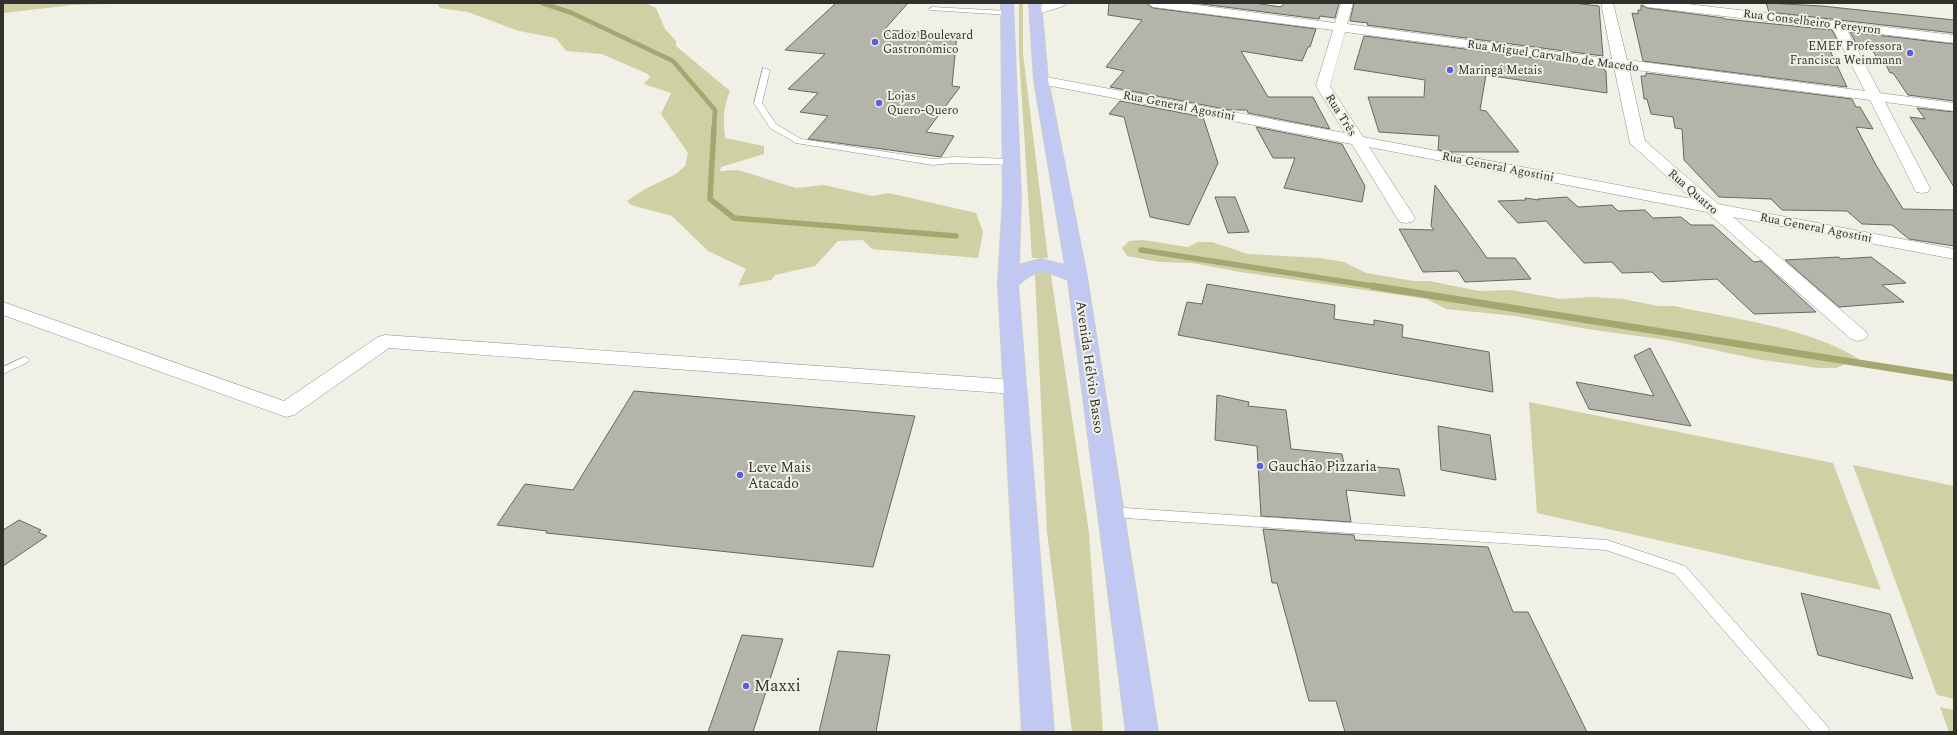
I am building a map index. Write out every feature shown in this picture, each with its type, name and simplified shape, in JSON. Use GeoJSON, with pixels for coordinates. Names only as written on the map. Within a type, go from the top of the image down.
{"type":"FeatureCollection","features":[{"type":"Feature","properties":{"kind":"main road","name":"Avenida Hélvio Basso"},"geometry":{"type":"LineString","coordinates":[[1035,7],[1041,80],[1077,277],[1142,732]]}},
{"type":"Feature","properties":{"kind":"main road"},"geometry":{"type":"LineString","coordinates":[[1007,8],[1012,162],[1008,283],[1038,732]]}},
{"type":"Feature","properties":{"kind":"main road"},"geometry":{"type":"LineString","coordinates":[[1008,283],[1030,266],[1040,264],[1052,266],[1077,277]]}},
{"type":"Feature","properties":{"kind":"street"},"geometry":{"type":"LineString","coordinates":[[1035,7],[1060,3]]}},
{"type":"Feature","properties":{"kind":"street","name":"Rua Miguel Carvalho de Macedo"},"geometry":{"type":"LineString","coordinates":[[1153,3],[1621,65],[1954,107]]}},
{"type":"Feature","properties":{"kind":"street","name":"Rua Três"},"geometry":{"type":"LineString","coordinates":[[1347,3],[1323,86],[1406,218]]}},
{"type":"Feature","properties":{"kind":"street","name":"Rua Quatro"},"geometry":{"type":"LineString","coordinates":[[1607,3],[1638,143],[1858,335]]}},
{"type":"Feature","properties":{"kind":"street","name":"Rua Conselheiro Pereyron"},"geometry":{"type":"LineString","coordinates":[[1647,3],[1954,39]]}},
{"type":"Feature","properties":{"kind":"street"},"geometry":{"type":"LineString","coordinates":[[1838,25],[1922,188]]}},
{"type":"Feature","properties":{"kind":"street","name":"Rua General Agostini"},"geometry":{"type":"LineString","coordinates":[[1041,80],[1954,254]]}},
{"type":"Feature","properties":{"kind":"street"},"geometry":{"type":"LineString","coordinates":[[3,308],[286,410],[385,341],[1015,387]]}},
{"type":"Feature","properties":{"kind":"lane"},"geometry":{"type":"LineString","coordinates":[[932,9],[1007,8]]}},
{"type":"Feature","properties":{"kind":"lane"},"geometry":{"type":"LineString","coordinates":[[766,70],[758,103],[772,126],[799,141],[933,162],[953,160],[1012,162]]}},
{"type":"Feature","properties":{"kind":"lane"},"geometry":{"type":"LineString","coordinates":[[3,371],[24,360]]}},
{"type":"Feature","properties":{"kind":"lane"},"geometry":{"type":"LineString","coordinates":[[1110,512],[1607,544],[1680,570],[1822,732]]}},
{"type":"Feature","properties":{"kind":"green space"},"geometry":{"type":"Polygon","coordinates":[[[3,3],[148,3],[73,5],[3,13],[3,3]]]}},
{"type":"Feature","properties":{"kind":"green space"},"geometry":{"type":"Polygon","coordinates":[[[437,3],[645,3],[656,8],[665,29],[676,41],[676,46],[730,91],[724,114],[725,138],[764,146],[764,154],[721,167],[720,171],[738,170],[796,188],[824,185],[872,196],[889,193],[976,213],[983,232],[978,258],[872,249],[863,240],[838,241],[815,266],[775,275],[771,280],[738,286],[746,269],[708,251],[672,216],[631,205],[627,201],[645,189],[676,174],[685,166],[688,153],[661,114],[671,93],[644,84],[650,77],[648,74],[602,54],[566,51],[556,38],[519,31],[468,12],[440,8],[437,3]]]}},
{"type":"Feature","properties":{"kind":"green space"},"geometry":{"type":"Polygon","coordinates":[[[1019,3],[1023,3],[1023,54],[1048,258],[1032,258],[1019,54],[1019,3]]]}},
{"type":"Feature","properties":{"kind":"green space"},"geometry":{"type":"Polygon","coordinates":[[[1143,240],[1188,247],[1198,242],[1212,242],[1248,254],[1319,258],[1344,262],[1366,273],[1414,281],[1429,281],[1479,291],[1510,290],[1561,299],[1592,297],[1623,299],[1658,306],[1674,306],[1770,325],[1817,339],[1839,348],[1859,359],[1836,368],[1818,368],[1757,359],[1667,340],[1587,329],[1515,316],[1446,309],[1427,299],[1240,272],[1192,263],[1159,262],[1127,256],[1122,248],[1129,241],[1143,240]]]}},
{"type":"Feature","properties":{"kind":"green space"},"geometry":{"type":"Polygon","coordinates":[[[1047,271],[1051,275],[1089,533],[1103,732],[1072,732],[1047,532],[1035,275],[1038,272],[1047,271]]]}},
{"type":"Feature","properties":{"kind":"green space"},"geometry":{"type":"Polygon","coordinates":[[[1529,402],[1833,463],[1881,590],[1537,513],[1529,402]]]}},
{"type":"Feature","properties":{"kind":"green space"},"geometry":{"type":"Polygon","coordinates":[[[1853,465],[1954,486],[1954,699],[1937,695],[1853,465]]]}},
{"type":"Feature","properties":{"kind":"green space"},"geometry":{"type":"Polygon","coordinates":[[[1940,707],[1954,710],[1954,732],[1949,732],[1940,707]]]}},
{"type":"Feature","properties":{"kind":"building"},"geometry":{"type":"Polygon","coordinates":[[[836,3],[908,3],[884,30],[957,34],[952,86],[960,87],[926,132],[954,136],[941,157],[808,139],[828,116],[800,112],[818,93],[788,89],[825,54],[785,50],[836,3]]]}},
{"type":"Feature","properties":{"kind":"building"},"geometry":{"type":"Polygon","coordinates":[[[1109,3],[1146,3],[1153,8],[1316,29],[1310,47],[1308,47],[1302,61],[1241,51],[1268,97],[1313,97],[1330,129],[1248,113],[1247,110],[1230,110],[1110,87],[1124,71],[1106,67],[1142,20],[1108,15],[1109,3]]]}},
{"type":"Feature","properties":{"kind":"building"},"geometry":{"type":"Polygon","coordinates":[[[1194,3],[1254,3],[1281,7],[1284,3],[1339,3],[1335,18],[1320,16],[1319,19],[1194,3]]]}},
{"type":"Feature","properties":{"kind":"building"},"geometry":{"type":"Polygon","coordinates":[[[1354,3],[1573,3],[1599,6],[1603,56],[1367,25],[1368,23],[1350,21],[1354,3]]]}},
{"type":"Feature","properties":{"kind":"building"},"geometry":{"type":"Polygon","coordinates":[[[1766,3],[1822,6],[1954,20],[1954,33],[1769,12],[1766,3]]]}},
{"type":"Feature","properties":{"kind":"building"},"geometry":{"type":"Polygon","coordinates":[[[1641,5],[1647,8],[1725,19],[1832,30],[1840,46],[1827,44],[1847,87],[1643,61],[1632,13],[1638,14],[1638,10],[1641,10],[1641,5]]]}},
{"type":"Feature","properties":{"kind":"building"},"geometry":{"type":"Polygon","coordinates":[[[1850,32],[1954,44],[1954,101],[1908,95],[1893,73],[1890,73],[1885,63],[1879,62],[1873,51],[1859,49],[1850,32]]]}},
{"type":"Feature","properties":{"kind":"building"},"geometry":{"type":"Polygon","coordinates":[[[1364,36],[1604,67],[1604,70],[1606,71],[1607,93],[1486,75],[1480,110],[1486,111],[1519,152],[1450,152],[1438,150],[1439,136],[1379,132],[1368,97],[1424,97],[1425,80],[1354,69],[1364,36]]]}},
{"type":"Feature","properties":{"kind":"building"},"geometry":{"type":"Polygon","coordinates":[[[1646,73],[1852,99],[1856,107],[1860,107],[1873,129],[1856,127],[1876,165],[1903,209],[1954,210],[1954,246],[1909,239],[1892,225],[1862,224],[1847,211],[1782,210],[1771,199],[1719,197],[1684,160],[1682,129],[1675,128],[1673,117],[1651,114],[1647,99],[1644,99],[1641,76],[1646,76],[1646,73]]]}},
{"type":"Feature","properties":{"kind":"building"},"geometry":{"type":"Polygon","coordinates":[[[1120,101],[1203,117],[1218,163],[1189,225],[1150,217],[1124,117],[1109,114],[1120,101]]]}},
{"type":"Feature","properties":{"kind":"building"},"geometry":{"type":"Polygon","coordinates":[[[1917,108],[1954,112],[1954,187],[1910,117],[1925,119],[1917,108]]]}},
{"type":"Feature","properties":{"kind":"building"},"geometry":{"type":"Polygon","coordinates":[[[1256,127],[1342,144],[1365,186],[1362,202],[1284,188],[1295,158],[1273,158],[1256,127]]]}},
{"type":"Feature","properties":{"kind":"building"},"geometry":{"type":"Polygon","coordinates":[[[1435,185],[1487,258],[1515,258],[1531,279],[1465,282],[1458,271],[1423,272],[1399,229],[1434,230],[1431,226],[1435,185]]]}},
{"type":"Feature","properties":{"kind":"building"},"geometry":{"type":"Polygon","coordinates":[[[1215,197],[1235,197],[1249,232],[1228,233],[1215,197]]]}},
{"type":"Feature","properties":{"kind":"building"},"geometry":{"type":"Polygon","coordinates":[[[1567,197],[1578,207],[1612,205],[1618,211],[1645,210],[1653,218],[1681,217],[1691,225],[1713,225],[1754,262],[1761,261],[1816,312],[1754,314],[1717,279],[1662,282],[1652,272],[1622,273],[1612,262],[1584,263],[1546,221],[1518,223],[1498,201],[1526,200],[1525,198],[1539,200],[1538,199],[1567,197]]]}},
{"type":"Feature","properties":{"kind":"building"},"geometry":{"type":"Polygon","coordinates":[[[1839,257],[1841,259],[1871,257],[1906,283],[1882,285],[1904,302],[1839,307],[1785,260],[1839,257]]]}},
{"type":"Feature","properties":{"kind":"building"},"geometry":{"type":"Polygon","coordinates":[[[1207,284],[1335,305],[1334,319],[1374,325],[1374,320],[1403,325],[1402,337],[1489,352],[1493,392],[1178,335],[1187,302],[1202,304],[1207,284]]]}},
{"type":"Feature","properties":{"kind":"building"},"geometry":{"type":"Polygon","coordinates":[[[1650,348],[1691,426],[1589,409],[1576,382],[1654,396],[1634,356],[1650,348]]]}},
{"type":"Feature","properties":{"kind":"building","name":"Leve Mais Atacado"},"geometry":{"type":"Polygon","coordinates":[[[634,391],[915,416],[873,567],[546,533],[547,531],[497,525],[525,484],[573,490],[634,391]]]}},
{"type":"Feature","properties":{"kind":"building"},"geometry":{"type":"Polygon","coordinates":[[[1217,395],[1249,402],[1248,406],[1286,410],[1291,449],[1342,454],[1344,464],[1399,469],[1405,496],[1346,490],[1351,522],[1261,516],[1257,446],[1215,440],[1217,395]]]}},
{"type":"Feature","properties":{"kind":"building"},"geometry":{"type":"Polygon","coordinates":[[[1438,426],[1490,435],[1496,480],[1441,470],[1438,426]]]}},
{"type":"Feature","properties":{"kind":"building"},"geometry":{"type":"Polygon","coordinates":[[[19,520],[41,530],[38,532],[47,536],[3,566],[3,530],[19,520]]]}},
{"type":"Feature","properties":{"kind":"building"},"geometry":{"type":"Polygon","coordinates":[[[1263,529],[1354,535],[1355,540],[1488,547],[1513,612],[1528,612],[1587,732],[1345,732],[1336,701],[1309,701],[1277,583],[1272,583],[1263,529]]]}},
{"type":"Feature","properties":{"kind":"building"},"geometry":{"type":"Polygon","coordinates":[[[1801,593],[1890,614],[1913,679],[1818,655],[1801,593]]]}},
{"type":"Feature","properties":{"kind":"building","name":"Maxxi"},"geometry":{"type":"Polygon","coordinates":[[[742,635],[783,639],[753,732],[708,732],[742,635]]]}},
{"type":"Feature","properties":{"kind":"building"},"geometry":{"type":"Polygon","coordinates":[[[838,651],[890,655],[876,732],[819,732],[838,651]]]}},
{"type":"Feature","properties":{"kind":"waterway"},"geometry":{"type":"LineString","coordinates":[[542,3],[572,13],[673,61],[715,110],[714,128]]}},
{"type":"Feature","properties":{"kind":"waterway"},"geometry":{"type":"LineString","coordinates":[[714,127],[710,199],[734,218],[956,236]]}},
{"type":"Feature","properties":{"kind":"waterway"},"geometry":{"type":"LineString","coordinates":[[1141,250],[1379,287]]}},
{"type":"Feature","properties":{"kind":"waterway"},"geometry":{"type":"LineString","coordinates":[[1372,286],[1954,378]]}},
{"type":"Feature","properties":{"kind":"place","name":"Cadoz Boulevard Gastronômico"},"geometry":{"type":"Point","coordinates":[875,42]}},
{"type":"Feature","properties":{"kind":"place","name":"EMEF Professora Francisca Weinmann"},"geometry":{"type":"Point","coordinates":[1910,53]}},
{"type":"Feature","properties":{"kind":"place","name":"Maringá Metais"},"geometry":{"type":"Point","coordinates":[1450,70]}},
{"type":"Feature","properties":{"kind":"place","name":"Lojas Quero-Quero"},"geometry":{"type":"Point","coordinates":[879,103]}},
{"type":"Feature","properties":{"kind":"place","name":"Gauchão Pizzaria"},"geometry":{"type":"Point","coordinates":[1260,466]}},
{"type":"Feature","properties":{"kind":"place","name":"Leve Mais Atacado"},"geometry":{"type":"Point","coordinates":[740,475]}},
{"type":"Feature","properties":{"kind":"place","name":"Maxxi"},"geometry":{"type":"Point","coordinates":[746,686]}}]}
